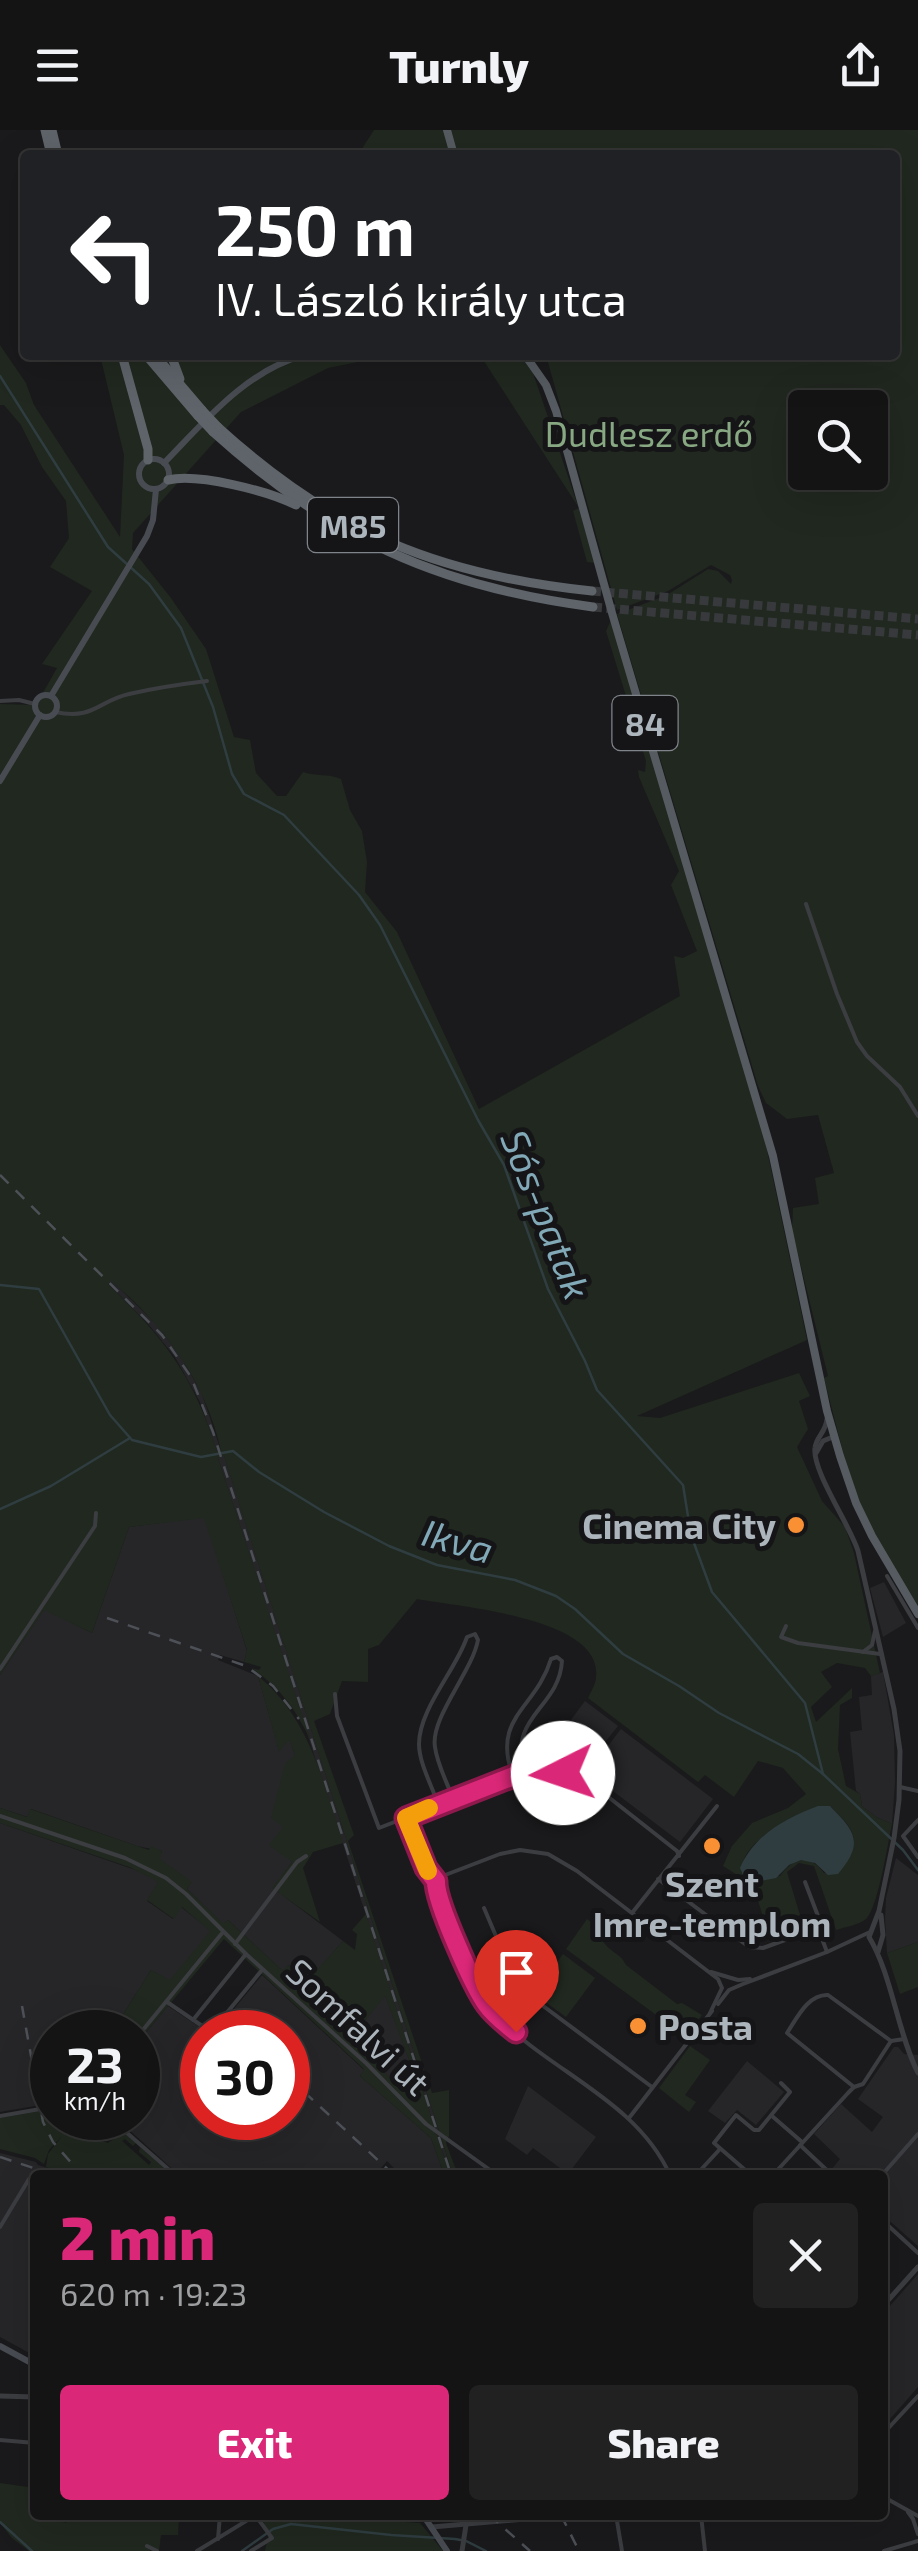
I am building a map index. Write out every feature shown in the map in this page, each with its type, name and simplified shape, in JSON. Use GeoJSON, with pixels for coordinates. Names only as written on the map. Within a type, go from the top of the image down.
{"type":"FeatureCollection","features":[{"type":"Feature","properties":{"kind":"highway"},"geometry":{"type":"LineString","coordinates":[[123,360],[148,460]]}},
{"type":"Feature","properties":{"kind":"highway","name":"M85"},"geometry":{"type":"LineString","coordinates":[[151,360],[250,465],[317,514],[373,546],[435,572],[508,593],[593,607]]}},
{"type":"Feature","properties":{"kind":"highway","name":"M85"},"geometry":{"type":"LineString","coordinates":[[159,360],[200,413]]}},
{"type":"Feature","properties":{"kind":"highway"},"geometry":{"type":"LineString","coordinates":[[172,360],[191,399]]}},
{"type":"Feature","properties":{"kind":"highway","name":"M85"},"geometry":{"type":"LineString","coordinates":[[216,430],[293,489],[390,543],[511,581],[592,591]]}},
{"type":"Feature","properties":{"kind":"highway"},"geometry":{"type":"LineString","coordinates":[[168,480],[180,478],[252,489],[317,514]]}},
{"type":"Feature","properties":{"kind":"main road"},"geometry":{"type":"LineString","coordinates":[[164,463],[252,380],[291,360]]}},
{"type":"Feature","properties":{"kind":"main road","name":"84"},"geometry":{"type":"LineString","coordinates":[[529,360],[546,384],[556,411],[758,1102],[839,1452],[872,1536],[918,1614]]}},
{"type":"Feature","properties":{"kind":"main road"},"geometry":{"type":"LineString","coordinates":[[148,460],[164,463],[169,471],[163,486],[156,489],[144,484],[140,468],[148,460]]}},
{"type":"Feature","properties":{"kind":"main road"},"geometry":{"type":"LineString","coordinates":[[51,696],[133,561],[153,520],[156,489]]}},
{"type":"Feature","properties":{"kind":"main road"},"geometry":{"type":"LineString","coordinates":[[41,696],[51,696],[56,701],[56,712],[40,716],[34,704],[41,696]]}},
{"type":"Feature","properties":{"kind":"main road"},"geometry":{"type":"LineString","coordinates":[[0,781],[40,716]]}},
{"type":"Feature","properties":{"kind":"main road"},"geometry":{"type":"LineString","coordinates":[[0,2346],[30,2363]]}},
{"type":"Feature","properties":{"kind":"main road"},"geometry":{"type":"LineString","coordinates":[[425,2520],[447,2551]]}},
{"type":"Feature","properties":{"kind":"street"},"geometry":{"type":"LineString","coordinates":[[56,712],[87,713],[128,694],[207,681]]}},
{"type":"Feature","properties":{"kind":"street"},"geometry":{"type":"LineString","coordinates":[[0,702],[19,700],[34,704]]}},
{"type":"Feature","properties":{"kind":"street"},"geometry":{"type":"LineString","coordinates":[[806,904],[836,994],[857,1042],[900,1087],[918,1116]]}},
{"type":"Feature","properties":{"kind":"street"},"geometry":{"type":"LineString","coordinates":[[827,1412],[827,1426],[814,1450],[856,1543],[899,1734],[900,1787],[894,1838],[872,1937],[918,2073]]}},
{"type":"Feature","properties":{"kind":"street"},"geometry":{"type":"LineString","coordinates":[[821,1439],[835,1436]]}},
{"type":"Feature","properties":{"kind":"street"},"geometry":{"type":"LineString","coordinates":[[821,1439],[834,1443],[839,1452]]}},
{"type":"Feature","properties":{"kind":"street"},"geometry":{"type":"LineString","coordinates":[[0,1669],[94,1526],[96,1513]]}},
{"type":"Feature","properties":{"kind":"street"},"geometry":{"type":"LineString","coordinates":[[887,1576],[918,1628]]}},
{"type":"Feature","properties":{"kind":"street"},"geometry":{"type":"LineString","coordinates":[[786,1626],[781,1637],[798,1643],[880,1654]]}},
{"type":"Feature","properties":{"kind":"street"},"geometry":{"type":"LineString","coordinates":[[863,1652],[872,1645],[875,1630]]}},
{"type":"Feature","properties":{"kind":"street"},"geometry":{"type":"LineString","coordinates":[[438,1804],[419,1748],[421,1734],[432,1701],[467,1637],[475,1634],[475,1654],[445,1710],[434,1742],[453,1799]]}},
{"type":"Feature","properties":{"kind":"street"},"geometry":{"type":"LineString","coordinates":[[513,1776],[506,1754],[510,1729],[542,1682],[551,1659],[558,1656],[562,1668],[556,1686],[521,1740],[524,1772]]}},
{"type":"Feature","properties":{"kind":"street"},"geometry":{"type":"LineString","coordinates":[[336,1694],[337,1716],[380,1828],[524,1772],[563,1773],[588,1781],[677,1851],[678,1856]]}},
{"type":"Feature","properties":{"kind":"street"},"geometry":{"type":"LineString","coordinates":[[900,1787],[918,1791]]}},
{"type":"Feature","properties":{"kind":"street"},"geometry":{"type":"LineString","coordinates":[[632,1913],[717,1806]]}},
{"type":"Feature","properties":{"kind":"street","name":"Somfalvi út"},"geometry":{"type":"LineString","coordinates":[[0,1816],[146,1868],[186,1894],[438,2134],[490,2170]]}},
{"type":"Feature","properties":{"kind":"street"},"geometry":{"type":"LineString","coordinates":[[406,1818],[481,1994],[495,2014],[629,2118],[653,2146],[666,2170]]}},
{"type":"Feature","properties":{"kind":"street"},"geometry":{"type":"LineString","coordinates":[[918,1820],[904,1833],[918,1857]]}},
{"type":"Feature","properties":{"kind":"street"},"geometry":{"type":"LineString","coordinates":[[436,1881],[500,1854],[536,1850],[560,1860],[731,1990]]}},
{"type":"Feature","properties":{"kind":"street"},"geometry":{"type":"LineString","coordinates":[[235,1944],[296,1862],[306,1856]]}},
{"type":"Feature","properties":{"kind":"street"},"geometry":{"type":"LineString","coordinates":[[658,1879],[749,1947],[763,1948],[818,1928]]}},
{"type":"Feature","properties":{"kind":"street"},"geometry":{"type":"LineString","coordinates":[[805,1882],[828,1952]]}},
{"type":"Feature","properties":{"kind":"street"},"geometry":{"type":"LineString","coordinates":[[629,2118],[731,1990],[844,1945],[882,1937],[884,1892]]}},
{"type":"Feature","properties":{"kind":"street"},"geometry":{"type":"LineString","coordinates":[[484,1908],[517,1984],[652,2087]]}},
{"type":"Feature","properties":{"kind":"street"},"geometry":{"type":"LineString","coordinates":[[160,2010],[224,1932]]}},
{"type":"Feature","properties":{"kind":"street","name":"Somfalvi út"},"geometry":{"type":"LineString","coordinates":[[201,2010],[246,1954]]}},
{"type":"Feature","properties":{"kind":"street"},"geometry":{"type":"LineString","coordinates":[[698,1964],[734,1979],[757,1978]]}},
{"type":"Feature","properties":{"kind":"street"},"geometry":{"type":"LineString","coordinates":[[229,2010],[262,1970]]}},
{"type":"Feature","properties":{"kind":"street"},"geometry":{"type":"LineString","coordinates":[[710,2013],[725,1976]]}},
{"type":"Feature","properties":{"kind":"street"},"geometry":{"type":"LineString","coordinates":[[731,1990],[734,1979]]}},
{"type":"Feature","properties":{"kind":"street"},"geometry":{"type":"LineString","coordinates":[[854,2087],[786,2033],[813,1998],[828,1994],[891,2042],[904,2040]]}},
{"type":"Feature","properties":{"kind":"street"},"geometry":{"type":"LineString","coordinates":[[167,2002],[180,2011]]}},
{"type":"Feature","properties":{"kind":"street"},"geometry":{"type":"LineString","coordinates":[[516,2032],[538,2003]]}},
{"type":"Feature","properties":{"kind":"street"},"geometry":{"type":"LineString","coordinates":[[778,2170],[854,2087],[863,2084],[891,2042]]}},
{"type":"Feature","properties":{"kind":"street"},"geometry":{"type":"LineString","coordinates":[[744,2170],[714,2143],[736,2115],[756,2131],[790,2092],[781,2083]]}},
{"type":"Feature","properties":{"kind":"street"},"geometry":{"type":"LineString","coordinates":[[0,2116],[30,2111]]}},
{"type":"Feature","properties":{"kind":"street"},"geometry":{"type":"LineString","coordinates":[[772,2116],[827,2170]]}},
{"type":"Feature","properties":{"kind":"street"},"geometry":{"type":"LineString","coordinates":[[887,2170],[918,2134]]}},
{"type":"Feature","properties":{"kind":"street"},"geometry":{"type":"LineString","coordinates":[[135,2140],[169,2170]]}},
{"type":"Feature","properties":{"kind":"street"},"geometry":{"type":"LineString","coordinates":[[700,2170],[720,2148]]}},
{"type":"Feature","properties":{"kind":"street"},"geometry":{"type":"LineString","coordinates":[[0,2227],[28,2178]]}},
{"type":"Feature","properties":{"kind":"street"},"geometry":{"type":"LineString","coordinates":[[888,2226],[918,2253]]}},
{"type":"Feature","properties":{"kind":"street"},"geometry":{"type":"LineString","coordinates":[[888,2300],[918,2267]]}},
{"type":"Feature","properties":{"kind":"street"},"geometry":{"type":"LineString","coordinates":[[0,2396],[30,2396]]}},
{"type":"Feature","properties":{"kind":"street"},"geometry":{"type":"LineString","coordinates":[[888,2428],[918,2396]]}},
{"type":"Feature","properties":{"kind":"street"},"geometry":{"type":"LineString","coordinates":[[0,2440],[30,2443]]}},
{"type":"Feature","properties":{"kind":"street"},"geometry":{"type":"LineString","coordinates":[[888,2500],[917,2521]]}},
{"type":"Feature","properties":{"kind":"street"},"geometry":{"type":"LineString","coordinates":[[904,2509],[917,2521]]}},
{"type":"Feature","properties":{"kind":"street"},"geometry":{"type":"LineString","coordinates":[[218,2539],[220,2520]]}},
{"type":"Feature","properties":{"kind":"street"},"geometry":{"type":"LineString","coordinates":[[197,2551],[248,2520]]}},
{"type":"Feature","properties":{"kind":"street"},"geometry":{"type":"LineString","coordinates":[[251,2551],[272,2536],[260,2520]]}},
{"type":"Feature","properties":{"kind":"street"},"geometry":{"type":"LineString","coordinates":[[434,2531],[512,2520]]}},
{"type":"Feature","properties":{"kind":"street"},"geometry":{"type":"LineString","coordinates":[[617,2520],[622,2551]]}},
{"type":"Feature","properties":{"kind":"street"},"geometry":{"type":"LineString","coordinates":[[702,2520],[705,2551]]}},
{"type":"Feature","properties":{"kind":"street"},"geometry":{"type":"LineString","coordinates":[[884,2551],[917,2521]]}},
{"type":"Feature","properties":{"kind":"street"},"geometry":{"type":"LineString","coordinates":[[462,2548],[466,2525]]}},
{"type":"Feature","properties":{"kind":"street"},"geometry":{"type":"LineString","coordinates":[[146,2546],[157,2551]]}},
{"type":"Feature","properties":{"kind":"shaded area"},"geometry":{"type":"Polygon","coordinates":[[[111,1280],[157,1325],[180,1355],[202,1394],[221,1451],[217,1452],[200,1402],[175,1357],[108,1283],[111,1280]]]}},
{"type":"Feature","properties":{"kind":"shaded area"},"geometry":{"type":"Polygon","coordinates":[[[224,1455],[451,2170],[448,2170],[218,1458],[224,1455]]]}},
{"type":"Feature","properties":{"kind":"shaded area"},"geometry":{"type":"Polygon","coordinates":[[[205,1517],[247,1651],[244,1662],[220,1655],[218,1660],[258,1676],[279,1750],[289,1739],[295,1755],[283,1827],[292,1862],[273,1888],[343,1941],[308,1981],[288,1965],[284,1972],[228,1920],[223,1924],[187,1889],[191,1882],[159,1859],[162,1851],[31,1809],[28,1817],[0,1808],[0,1675],[44,1609],[92,1633],[129,1527],[205,1517]]]}},
{"type":"Feature","properties":{"kind":"shaded area"},"geometry":{"type":"Polygon","coordinates":[[[884,1582],[906,1623],[883,1637],[870,1588],[884,1582]]]}},
{"type":"Feature","properties":{"kind":"shaded area"},"geometry":{"type":"Polygon","coordinates":[[[883,1672],[894,1735],[892,1824],[862,1806],[856,1791],[850,1732],[862,1730],[859,1697],[872,1695],[871,1676],[883,1672]]]}},
{"type":"Feature","properties":{"kind":"shaded area"},"geometry":{"type":"Polygon","coordinates":[[[585,1701],[618,1726],[585,1767],[552,1765],[553,1744],[585,1701]]]}},
{"type":"Feature","properties":{"kind":"shaded area"},"geometry":{"type":"Polygon","coordinates":[[[621,1729],[713,1799],[680,1842],[588,1772],[621,1729]]]}},
{"type":"Feature","properties":{"kind":"shaded area"},"geometry":{"type":"Polygon","coordinates":[[[818,1806],[830,1806],[854,1838],[851,1854],[838,1874],[828,1875],[815,1863],[801,1860],[776,1878],[755,1882],[743,1875],[740,1868],[746,1856],[762,1837],[818,1806]]]}},
{"type":"Feature","properties":{"kind":"shaded area"},"geometry":{"type":"Polygon","coordinates":[[[0,1823],[159,1881],[147,1901],[173,1919],[181,1907],[211,1931],[170,1981],[151,1970],[126,2010],[30,2010],[30,2107],[0,2112],[0,1823]]]}},
{"type":"Feature","properties":{"kind":"shaded area"},"geometry":{"type":"Polygon","coordinates":[[[896,1858],[918,1875],[918,1942],[887,1953],[886,1898],[896,1858]]]}},
{"type":"Feature","properties":{"kind":"shaded area"},"geometry":{"type":"Polygon","coordinates":[[[262,1975],[300,2010],[233,2010],[262,1975]]]}},
{"type":"Feature","properties":{"kind":"shaded area"},"geometry":{"type":"Polygon","coordinates":[[[385,1995],[415,2075],[401,2090],[351,2038],[385,1995]]]}},
{"type":"Feature","properties":{"kind":"shaded area"},"geometry":{"type":"Polygon","coordinates":[[[168,2006],[180,2014],[180,2140],[310,2140],[310,2020],[364,2070],[360,2076],[431,2138],[442,2170],[396,2170],[387,2161],[383,2170],[173,2170],[140,2140],[160,2140],[160,2016],[168,2006]]]}},
{"type":"Feature","properties":{"kind":"shaded area"},"geometry":{"type":"Polygon","coordinates":[[[894,2047],[904,2054],[918,2055],[918,2246],[888,2219],[888,2170],[833,2170],[840,2159],[814,2134],[841,2104],[872,2132],[883,2117],[858,2099],[894,2047]]]}},
{"type":"Feature","properties":{"kind":"shaded area"},"geometry":{"type":"Polygon","coordinates":[[[747,2061],[784,2092],[756,2125],[737,2110],[725,2123],[708,2111],[747,2061]]]}},
{"type":"Feature","properties":{"kind":"shaded area"},"geometry":{"type":"Polygon","coordinates":[[[528,2086],[596,2137],[571,2170],[563,2170],[533,2148],[527,2155],[505,2139],[528,2086]]]}},
{"type":"Feature","properties":{"kind":"shaded area"},"geometry":{"type":"Polygon","coordinates":[[[0,2153],[54,2170],[30,2170],[30,2353],[0,2337],[0,2153]]]}},
{"type":"Feature","properties":{"kind":"shaded area"},"geometry":{"type":"Polygon","coordinates":[[[918,2274],[918,2387],[888,2421],[888,2308],[918,2274]]]}},
{"type":"Feature","properties":{"kind":"green space","name":"Dudlesz erdő"},"geometry":{"type":"Polygon","coordinates":[[[374,130],[918,130],[918,1609],[868,1522],[845,1460],[792,1230],[793,1208],[819,1204],[815,1178],[834,1173],[818,1115],[787,1119],[766,1103],[758,1086],[617,614],[667,595],[708,569],[718,571],[731,584],[732,580],[711,565],[668,591],[617,610],[547,360],[900,360],[900,150],[361,150],[374,130]]]}},
{"type":"Feature","properties":{"kind":"green space"},"geometry":{"type":"Polygon","coordinates":[[[0,345],[120,537],[124,455],[101,360],[367,360],[328,368],[241,412],[133,533],[132,549],[206,649],[234,737],[250,740],[256,773],[277,796],[286,796],[303,772],[341,779],[350,810],[362,831],[367,862],[365,892],[397,932],[479,1109],[680,996],[674,956],[683,958],[697,951],[671,885],[679,871],[639,777],[638,770],[645,772],[646,761],[606,631],[611,620],[599,576],[760,1117],[807,1340],[637,1416],[660,1418],[799,1373],[810,1396],[799,1401],[808,1429],[797,1447],[822,1501],[845,1527],[880,1673],[871,1676],[865,1668],[837,1663],[821,1672],[832,1687],[811,1707],[816,1722],[852,1688],[852,1698],[840,1705],[838,1749],[846,1786],[860,1794],[862,1806],[892,1824],[878,1889],[866,1919],[836,1930],[814,1866],[799,1863],[787,1872],[803,1925],[769,1935],[753,1885],[723,1866],[732,1846],[752,1823],[788,1808],[806,1794],[783,1768],[758,1761],[734,1797],[705,1775],[698,1782],[588,1698],[596,1677],[592,1657],[577,1641],[524,1618],[417,1599],[379,1645],[368,1649],[368,1682],[342,1681],[330,1714],[314,1721],[354,1835],[348,1841],[432,2093],[449,2090],[446,2143],[456,2170],[451,2170],[224,1456],[218,1458],[311,1741],[286,1700],[251,1668],[261,1667],[244,1662],[247,1650],[204,1518],[129,1527],[92,1633],[44,1610],[0,1675],[0,704],[36,705],[57,668],[42,664],[92,591],[50,567],[69,538],[66,501],[42,467],[21,425],[0,405],[0,345]],[[111,1281],[108,1284],[175,1360],[198,1401],[217,1451],[221,1451],[194,1378],[165,1336],[111,1281]],[[830,1806],[789,1822],[752,1847],[741,1872],[780,1876],[802,1860],[813,1862],[824,1873],[841,1870],[854,1842],[845,1822],[830,1806]]]}},
{"type":"Feature","properties":{"kind":"green space"},"geometry":{"type":"Polygon","coordinates":[[[483,360],[529,360],[578,507],[483,360]]]}},
{"type":"Feature","properties":{"kind":"green space"},"geometry":{"type":"Polygon","coordinates":[[[579,508],[595,563],[587,562],[573,511],[579,508]]]}},
{"type":"Feature","properties":{"kind":"green space"},"geometry":{"type":"Polygon","coordinates":[[[258,1676],[276,1692],[302,1731],[343,1843],[313,1852],[303,1868],[320,1922],[272,1888],[292,1862],[269,1845],[283,1827],[271,1818],[285,1764],[295,1755],[289,1740],[279,1752],[258,1676]]]}},
{"type":"Feature","properties":{"kind":"green space"},"geometry":{"type":"Polygon","coordinates":[[[0,1808],[27,1817],[30,1809],[162,1851],[160,1859],[192,1882],[187,1889],[223,1923],[228,1920],[283,1971],[288,1965],[307,1981],[343,1941],[355,1950],[357,1934],[352,1930],[366,1914],[448,2170],[442,2170],[431,2138],[360,2076],[364,2069],[310,2019],[310,2010],[300,2010],[224,1939],[160,2016],[160,2010],[126,2010],[151,1970],[170,1980],[210,1931],[182,1907],[174,1919],[147,1900],[158,1882],[129,1867],[0,1823],[0,1808]],[[385,1996],[352,2037],[401,2090],[415,2076],[385,1996]]]}},
{"type":"Feature","properties":{"kind":"green space"},"geometry":{"type":"Polygon","coordinates":[[[587,1919],[592,1923],[590,1928],[626,1965],[677,2004],[702,2015],[685,2036],[566,1949],[587,1919]]]}},
{"type":"Feature","properties":{"kind":"green space"},"geometry":{"type":"Polygon","coordinates":[[[918,1942],[918,1987],[900,1994],[887,1953],[918,1942]]]}},
{"type":"Feature","properties":{"kind":"green space"},"geometry":{"type":"Polygon","coordinates":[[[563,1954],[595,1978],[566,2017],[533,1993],[563,1954]]]}},
{"type":"Feature","properties":{"kind":"green space"},"geometry":{"type":"Polygon","coordinates":[[[690,2046],[710,2060],[685,2095],[696,2102],[689,2112],[659,2088],[690,2046]]]}},
{"type":"Feature","properties":{"kind":"green space"},"geometry":{"type":"Polygon","coordinates":[[[30,2113],[30,2140],[58,2140],[44,2164],[0,2149],[0,2118],[30,2113]]]}},
{"type":"Feature","properties":{"kind":"green space"},"geometry":{"type":"Polygon","coordinates":[[[59,2140],[124,2140],[149,2165],[151,2162],[139,2152],[140,2147],[166,2170],[55,2170],[46,2167],[48,2154],[59,2140]]]}},
{"type":"Feature","properties":{"kind":"green space"},"geometry":{"type":"Polygon","coordinates":[[[0,2483],[30,2487],[30,2520],[179,2520],[178,2535],[161,2535],[159,2551],[29,2551],[0,2523],[0,2483]]]}},
{"type":"Feature","properties":{"kind":"green space"},"geometry":{"type":"Polygon","coordinates":[[[263,2520],[420,2523],[443,2551],[265,2551],[268,2537],[263,2520]]]}},
{"type":"Feature","properties":{"kind":"waterway","name":"Sós-patak"},"geometry":{"type":"LineString","coordinates":[[0,376],[108,547],[149,584],[181,628],[213,707],[232,774],[244,794],[284,815],[359,895],[380,925],[504,1165],[548,1289],[597,1390],[683,1485],[691,1535],[712,1592],[805,1703],[823,1774]]}},
{"type":"Feature","properties":{"kind":"waterway","name":"Ikva"},"geometry":{"type":"LineString","coordinates":[[0,1285],[39,1289],[110,1415],[132,1440],[201,1457],[233,1451],[324,1512],[389,1546],[437,1565],[515,1580],[556,1596],[623,1654],[719,1713],[798,1754],[903,1850],[918,1870]]}},
{"type":"Feature","properties":{"kind":"waterway"},"geometry":{"type":"LineString","coordinates":[[0,1509],[51,1486],[130,1438]]}},
{"type":"Feature","properties":{"kind":"waterway"},"geometry":{"type":"LineString","coordinates":[[0,2522],[32,2551]]}},
{"type":"Feature","properties":{"kind":"waterway"},"geometry":{"type":"LineString","coordinates":[[242,2551],[273,2529],[291,2524],[455,2539],[486,2551]]}},
{"type":"Feature","properties":{"kind":"tunnel"},"geometry":{"type":"LineString","coordinates":[[592,591],[918,619]]}},
{"type":"Feature","properties":{"kind":"tunnel"},"geometry":{"type":"LineString","coordinates":[[593,607],[918,635]]}},
{"type":"Feature","properties":{"kind":"railway"},"geometry":{"type":"LineString","coordinates":[[0,1175],[162,1335],[191,1377],[213,1432],[449,2170]]}},
{"type":"Feature","properties":{"kind":"railway"},"geometry":{"type":"LineString","coordinates":[[107,1618],[246,1666],[273,1686],[299,1719]]}},
{"type":"Feature","properties":{"kind":"railway"},"geometry":{"type":"LineString","coordinates":[[22,2006],[43,2122],[53,2142],[78,2170]]}},
{"type":"Feature","properties":{"kind":"railway"},"geometry":{"type":"LineString","coordinates":[[310,2097],[389,2170]]}},
{"type":"Feature","properties":{"kind":"railway"},"geometry":{"type":"LineString","coordinates":[[0,2157],[40,2170]]}},
{"type":"Feature","properties":{"kind":"railway"},"geometry":{"type":"LineString","coordinates":[[495,2520],[530,2551]]}},
{"type":"Feature","properties":{"kind":"railway"},"geometry":{"type":"LineString","coordinates":[[564,2520],[579,2551]]}},
{"type":"Feature","properties":{"kind":"slow traffic"},"geometry":{"type":"LineString","coordinates":[[428,1871],[406,1818],[429,1808]]}},
{"type":"Feature","properties":{"kind":"place","name":"Cinema City"},"geometry":{"type":"Point","coordinates":[796,1525]}},
{"type":"Feature","properties":{"kind":"place","name":"Szent Imre-templom"},"geometry":{"type":"Point","coordinates":[712,1846]}},
{"type":"Feature","properties":{"kind":"place","name":"Posta"},"geometry":{"type":"Point","coordinates":[638,2026]}},
{"type":"Feature","properties":{"kind":"route"},"geometry":{"type":"LineString","coordinates":[[516,2032],[495,2014],[481,1994],[406,1818],[524,1772],[563,1773]]}}]}
